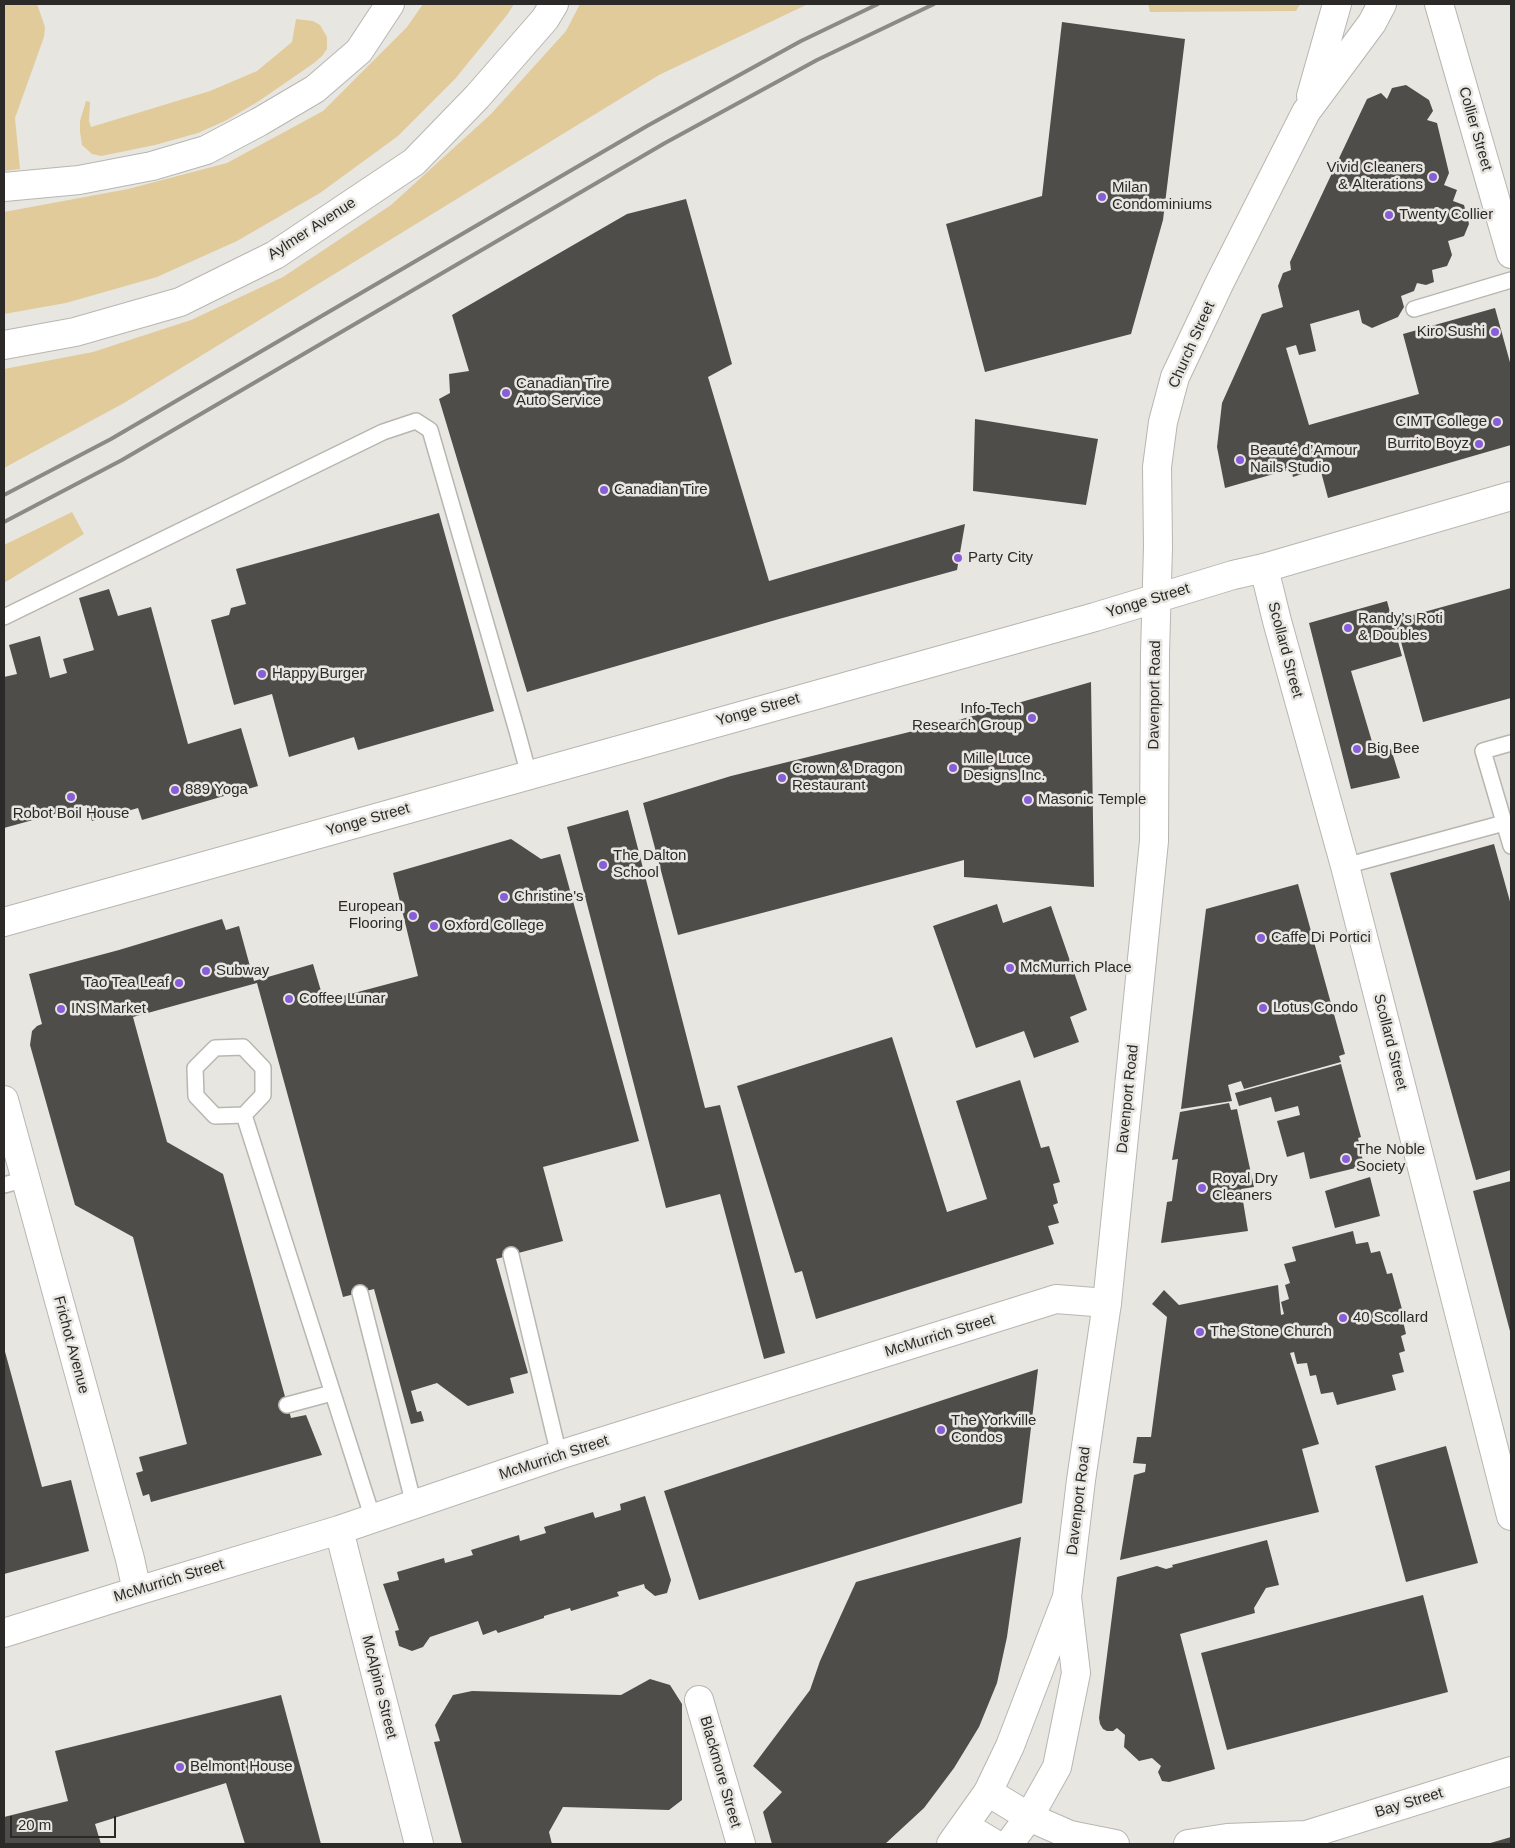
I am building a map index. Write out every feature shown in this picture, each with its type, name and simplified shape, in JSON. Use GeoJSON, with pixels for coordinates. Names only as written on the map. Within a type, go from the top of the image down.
{"type":"FeatureCollection","features":[{"type":"Feature","properties":{"kind":"street"},"geometry":{"type":"LineString","coordinates":[[4,187],[79,180],[152,166],[206,150],[259,122],[314,89],[359,51],[390,4]]}},
{"type":"Feature","properties":{"kind":"street","name":"Aylmer Avenue"},"geometry":{"type":"LineString","coordinates":[[4,345],[75,332],[180,302],[276,254],[414,162],[478,98],[545,19],[554,4]]}},
{"type":"Feature","properties":{"kind":"street","name":"Church Street"},"geometry":{"type":"LineString","coordinates":[[1306,112],[1337,4]]}},
{"type":"Feature","properties":{"kind":"street","name":"Church Street"},"geometry":{"type":"LineString","coordinates":[[1157,598],[1157,467],[1163,422],[1175,377],[1220,282],[1306,112],[1372,23],[1382,4]]}},
{"type":"Feature","properties":{"kind":"street","name":"Collier Street"},"geometry":{"type":"LineString","coordinates":[[1439,4],[1511,254]]}},
{"type":"Feature","properties":{"kind":"street","name":"Yonge Street"},"geometry":{"type":"LineString","coordinates":[[4,922],[1233,575],[1264,568],[1511,496]]}},
{"type":"Feature","properties":{"kind":"street","name":"Scollard Street"},"geometry":{"type":"LineString","coordinates":[[1264,568],[1345,866],[1511,1516]]}},
{"type":"Feature","properties":{"kind":"street","name":"Davenport Road"},"geometry":{"type":"LineString","coordinates":[[1009,1844],[1029,1817],[1057,1767],[1076,1673],[1067,1597],[1081,1480],[1107,1303],[1154,841],[1154,654],[1157,598]]}},
{"type":"Feature","properties":{"kind":"street","name":"Frichot Avenue"},"geometry":{"type":"LineString","coordinates":[[4,1100],[15,1182],[137,1590]]}},
{"type":"Feature","properties":{"kind":"street","name":"McMurrich Street"},"geometry":{"type":"LineString","coordinates":[[4,1633],[137,1590],[339,1530],[559,1455],[1056,1299],[1107,1303]]}},
{"type":"Feature","properties":{"kind":"street","name":"McAlpine Street"},"geometry":{"type":"LineString","coordinates":[[339,1530],[419,1844]]}},
{"type":"Feature","properties":{"kind":"street","name":"Davenport Road"},"geometry":{"type":"LineString","coordinates":[[958,1835],[988,1792],[1010,1746],[1067,1597]]}},
{"type":"Feature","properties":{"kind":"street","name":"Blackmore Street"},"geometry":{"type":"LineString","coordinates":[[699,1700],[741,1844]]}},
{"type":"Feature","properties":{"kind":"street","name":"Bay Street"},"geometry":{"type":"LineString","coordinates":[[1188,1844],[1227,1838],[1300,1840],[1511,1771]]}},
{"type":"Feature","properties":{"kind":"street"},"geometry":{"type":"LineString","coordinates":[[988,1792],[1029,1817],[1070,1835],[1115,1844]]}},
{"type":"Feature","properties":{"kind":"street"},"geometry":{"type":"LineString","coordinates":[[958,1835],[995,1844]]}},
{"type":"Feature","properties":{"kind":"lane"},"geometry":{"type":"LineString","coordinates":[[1414,309],[1511,280]]}},
{"type":"Feature","properties":{"kind":"lane"},"geometry":{"type":"LineString","coordinates":[[4,617],[383,432],[416,421],[430,430],[515,722],[528,775]]}},
{"type":"Feature","properties":{"kind":"lane"},"geometry":{"type":"LineString","coordinates":[[1511,743],[1483,751],[1511,846]]}},
{"type":"Feature","properties":{"kind":"lane"},"geometry":{"type":"LineString","coordinates":[[1345,866],[1504,823]]}},
{"type":"Feature","properties":{"kind":"lane"},"geometry":{"type":"LineString","coordinates":[[243,1047],[263,1068],[263,1096],[244,1115],[215,1116],[196,1096],[196,1068],[215,1048],[243,1047]]}},
{"type":"Feature","properties":{"kind":"lane"},"geometry":{"type":"LineString","coordinates":[[244,1115],[373,1519]]}},
{"type":"Feature","properties":{"kind":"lane"},"geometry":{"type":"LineString","coordinates":[[511,1255],[559,1455]]}},
{"type":"Feature","properties":{"kind":"lane"},"geometry":{"type":"LineString","coordinates":[[360,1293],[414,1505]]}},
{"type":"Feature","properties":{"kind":"lane"},"geometry":{"type":"LineString","coordinates":[[287,1405],[332,1393]]}},
{"type":"Feature","properties":{"kind":"shaded area"},"geometry":{"type":"Polygon","coordinates":[[[4,4],[37,4],[45,27],[44,37],[15,118],[20,169],[4,171],[4,4]]]}},
{"type":"Feature","properties":{"kind":"shaded area"},"geometry":{"type":"Polygon","coordinates":[[[423,4],[514,4],[455,79],[398,136],[320,193],[237,241],[157,277],[66,303],[4,314],[4,212],[128,189],[227,163],[323,111],[407,27],[423,4]]]}},
{"type":"Feature","properties":{"kind":"shaded area"},"geometry":{"type":"Polygon","coordinates":[[[580,4],[808,4],[659,75],[124,403],[4,468],[4,369],[93,352],[191,320],[283,277],[391,205],[491,114],[566,31],[580,4]]]}},
{"type":"Feature","properties":{"kind":"shaded area"},"geometry":{"type":"Polygon","coordinates":[[[1148,4],[1300,4],[1296,11],[1150,12],[1148,4]]]}},
{"type":"Feature","properties":{"kind":"shaded area"},"geometry":{"type":"Polygon","coordinates":[[[296,19],[313,21],[320,25],[327,37],[327,49],[314,63],[259,101],[227,120],[198,133],[155,145],[101,156],[92,154],[82,145],[80,121],[86,101],[90,102],[89,121],[91,127],[210,91],[257,71],[292,42],[296,19]]]}},
{"type":"Feature","properties":{"kind":"shaded area"},"geometry":{"type":"Polygon","coordinates":[[[72,512],[84,534],[4,583],[4,545],[72,512]]]}},
{"type":"Feature","properties":{"kind":"building","name":"Milan Condominiums"},"geometry":{"type":"Polygon","coordinates":[[[1062,22],[1185,39],[1163,220],[1131,334],[985,372],[946,224],[1042,196],[1062,22]]]}},
{"type":"Feature","properties":{"kind":"building"},"geometry":{"type":"Polygon","coordinates":[[[1406,85],[1429,100],[1433,111],[1427,120],[1437,123],[1449,173],[1444,185],[1457,190],[1453,201],[1464,205],[1469,224],[1464,236],[1448,241],[1452,255],[1447,266],[1432,270],[1434,282],[1426,285],[1417,283],[1414,291],[1401,296],[1404,307],[1398,317],[1372,328],[1362,323],[1359,310],[1310,324],[1316,351],[1299,355],[1296,345],[1286,348],[1309,425],[1419,394],[1403,334],[1495,308],[1511,366],[1511,445],[1328,498],[1320,468],[1293,477],[1291,469],[1225,488],[1217,447],[1222,403],[1262,314],[1283,307],[1278,286],[1283,273],[1291,270],[1290,262],[1367,99],[1381,93],[1387,99],[1392,88],[1406,85]]]}},
{"type":"Feature","properties":{"kind":"building","name":"Canadian Tire"},"geometry":{"type":"Polygon","coordinates":[[[686,199],[732,364],[708,377],[769,581],[965,524],[957,570],[527,692],[439,399],[450,393],[449,374],[469,371],[452,315],[627,214],[686,199]]]}},
{"type":"Feature","properties":{"kind":"building"},"geometry":{"type":"Polygon","coordinates":[[[975,419],[1098,439],[1086,505],[973,491],[975,419]]]}},
{"type":"Feature","properties":{"kind":"building"},"geometry":{"type":"Polygon","coordinates":[[[439,513],[494,711],[358,750],[354,737],[289,757],[272,694],[234,705],[211,620],[229,615],[231,608],[246,604],[236,569],[439,513]]]}},
{"type":"Feature","properties":{"kind":"building"},"geometry":{"type":"Polygon","coordinates":[[[1511,588],[1511,698],[1423,722],[1395,620],[1511,588]]]}},
{"type":"Feature","properties":{"kind":"building"},"geometry":{"type":"Polygon","coordinates":[[[109,589],[118,616],[151,607],[188,744],[241,728],[258,786],[142,820],[138,808],[92,821],[87,805],[4,828],[4,677],[17,674],[9,645],[40,636],[50,678],[67,673],[63,659],[94,650],[79,598],[109,589]]]}},
{"type":"Feature","properties":{"kind":"building"},"geometry":{"type":"Polygon","coordinates":[[[1387,601],[1402,656],[1351,671],[1376,755],[1391,749],[1400,778],[1351,789],[1309,623],[1387,601]]]}},
{"type":"Feature","properties":{"kind":"building"},"geometry":{"type":"Polygon","coordinates":[[[1091,682],[1094,887],[964,877],[964,860],[678,935],[643,803],[731,776],[962,719],[1091,682]]]}},
{"type":"Feature","properties":{"kind":"building"},"geometry":{"type":"Polygon","coordinates":[[[628,810],[705,1108],[720,1105],[785,1353],[764,1359],[720,1194],[666,1208],[567,827],[628,810]]]}},
{"type":"Feature","properties":{"kind":"building"},"geometry":{"type":"Polygon","coordinates":[[[511,839],[541,859],[560,854],[639,1141],[543,1167],[563,1241],[496,1259],[528,1373],[510,1378],[514,1393],[468,1406],[437,1383],[411,1391],[417,1412],[421,1411],[424,1421],[411,1424],[374,1289],[343,1297],[257,983],[133,1017],[167,1142],[223,1174],[291,1418],[306,1415],[322,1455],[151,1502],[149,1494],[143,1496],[136,1473],[143,1471],[139,1457],[187,1444],[133,1237],[75,1205],[30,1045],[32,1031],[42,1024],[29,974],[119,950],[222,919],[226,930],[239,926],[254,981],[313,964],[324,1001],[418,976],[393,873],[511,839]]]}},
{"type":"Feature","properties":{"kind":"building"},"geometry":{"type":"Polygon","coordinates":[[[1494,844],[1511,905],[1511,1170],[1476,1180],[1390,873],[1494,844]]]}},
{"type":"Feature","properties":{"kind":"building","name":"Lotus Condo"},"geometry":{"type":"Polygon","coordinates":[[[1298,884],[1345,1054],[1339,1056],[1341,1062],[1244,1089],[1241,1081],[1228,1085],[1232,1101],[1181,1109],[1206,909],[1298,884]]]}},
{"type":"Feature","properties":{"kind":"building","name":"McMurrich Place"},"geometry":{"type":"Polygon","coordinates":[[[997,904],[1003,923],[1051,906],[1087,1010],[1070,1017],[1079,1042],[1034,1058],[1024,1031],[976,1048],[933,926],[997,904]]]}},
{"type":"Feature","properties":{"kind":"building"},"geometry":{"type":"Polygon","coordinates":[[[892,1037],[947,1212],[987,1199],[956,1101],[1020,1080],[1041,1148],[1049,1146],[1060,1182],[1053,1184],[1058,1203],[1053,1205],[1059,1223],[1048,1226],[1054,1244],[816,1319],[802,1271],[795,1273],[737,1086],[892,1037]]]}},
{"type":"Feature","properties":{"kind":"building"},"geometry":{"type":"Polygon","coordinates":[[[1341,1064],[1361,1137],[1358,1138],[1364,1166],[1310,1179],[1304,1152],[1287,1157],[1277,1121],[1300,1115],[1298,1106],[1275,1112],[1271,1097],[1239,1106],[1235,1093],[1341,1064]]]}},
{"type":"Feature","properties":{"kind":"building"},"geometry":{"type":"Polygon","coordinates":[[[1229,1103],[1231,1110],[1237,1109],[1254,1187],[1241,1189],[1248,1231],[1161,1243],[1167,1202],[1172,1201],[1178,1159],[1172,1160],[1180,1112],[1229,1103]]]}},
{"type":"Feature","properties":{"kind":"building"},"geometry":{"type":"Polygon","coordinates":[[[1370,1177],[1380,1216],[1335,1228],[1325,1191],[1370,1177]]]}},
{"type":"Feature","properties":{"kind":"building"},"geometry":{"type":"Polygon","coordinates":[[[1511,1181],[1511,1335],[1473,1191],[1511,1181]]]}},
{"type":"Feature","properties":{"kind":"building"},"geometry":{"type":"Polygon","coordinates":[[[1353,1231],[1356,1244],[1368,1242],[1371,1253],[1380,1251],[1387,1274],[1392,1273],[1405,1320],[1403,1321],[1406,1334],[1401,1336],[1405,1351],[1399,1353],[1404,1372],[1392,1375],[1396,1390],[1337,1405],[1333,1392],[1321,1394],[1316,1375],[1310,1376],[1307,1363],[1297,1364],[1294,1352],[1290,1353],[1319,1444],[1302,1449],[1319,1512],[1120,1560],[1134,1475],[1145,1472],[1146,1464],[1133,1463],[1137,1437],[1151,1437],[1167,1317],[1152,1304],[1164,1290],[1179,1305],[1278,1285],[1281,1315],[1284,1314],[1281,1302],[1289,1299],[1285,1285],[1290,1283],[1284,1264],[1296,1261],[1292,1247],[1353,1231]]]}},
{"type":"Feature","properties":{"kind":"building"},"geometry":{"type":"Polygon","coordinates":[[[4,1348],[42,1487],[71,1480],[89,1551],[4,1574],[4,1348]]]}},
{"type":"Feature","properties":{"kind":"building","name":"The Yorkville Condos"},"geometry":{"type":"Polygon","coordinates":[[[1038,1369],[1022,1503],[699,1600],[664,1491],[1038,1369]]]}},
{"type":"Feature","properties":{"kind":"building"},"geometry":{"type":"Polygon","coordinates":[[[1446,1446],[1478,1563],[1406,1582],[1375,1466],[1446,1446]]]}},
{"type":"Feature","properties":{"kind":"building"},"geometry":{"type":"Polygon","coordinates":[[[645,1496],[671,1580],[667,1593],[655,1596],[645,1588],[644,1584],[617,1592],[619,1596],[571,1611],[570,1608],[498,1633],[496,1630],[483,1635],[478,1621],[430,1637],[423,1647],[412,1651],[399,1646],[395,1631],[399,1630],[383,1584],[399,1580],[397,1572],[444,1558],[445,1563],[473,1555],[471,1550],[519,1535],[520,1541],[546,1533],[544,1527],[593,1512],[595,1518],[621,1510],[620,1504],[645,1496]]]}},
{"type":"Feature","properties":{"kind":"building"},"geometry":{"type":"Polygon","coordinates":[[[1021,1537],[1007,1637],[997,1683],[979,1727],[954,1768],[924,1808],[885,1844],[772,1844],[763,1812],[782,1792],[753,1766],[810,1690],[820,1661],[856,1582],[1021,1537]]]}},
{"type":"Feature","properties":{"kind":"building"},"geometry":{"type":"Polygon","coordinates":[[[1267,1540],[1279,1585],[1266,1588],[1254,1608],[1255,1613],[1180,1634],[1215,1769],[1169,1782],[1162,1781],[1158,1772],[1161,1766],[1152,1758],[1139,1761],[1124,1747],[1125,1735],[1117,1728],[1113,1731],[1107,1731],[1100,1724],[1099,1718],[1117,1577],[1157,1566],[1166,1569],[1173,1567],[1172,1565],[1267,1540]]]}},
{"type":"Feature","properties":{"kind":"building"},"geometry":{"type":"Polygon","coordinates":[[[1423,1595],[1448,1692],[1227,1750],[1201,1653],[1423,1595]]]}},
{"type":"Feature","properties":{"kind":"building"},"geometry":{"type":"Polygon","coordinates":[[[650,1679],[670,1685],[682,1704],[682,1800],[669,1810],[563,1807],[549,1832],[552,1844],[462,1844],[434,1742],[440,1741],[435,1725],[453,1695],[472,1691],[621,1695],[650,1679]]]}},
{"type":"Feature","properties":{"kind":"building","name":"Belmont House"},"geometry":{"type":"Polygon","coordinates":[[[281,1695],[321,1844],[245,1844],[226,1783],[95,1824],[101,1844],[4,1844],[4,1817],[68,1801],[55,1751],[281,1695]]]}},
{"type":"Feature","properties":{"kind":"building"},"geometry":{"type":"Polygon","coordinates":[[[1511,1837],[1511,1844],[1487,1844],[1511,1837]]]}},
{"type":"Feature","properties":{"kind":"railway"},"geometry":{"type":"LineString","coordinates":[[4,495],[111,439],[647,126],[801,41],[878,4]]}},
{"type":"Feature","properties":{"kind":"railway"},"geometry":{"type":"LineString","coordinates":[[4,522],[122,460],[665,143],[817,60],[934,4]]}},
{"type":"Feature","properties":{"kind":"place","name":"Vivid Cleaners & Alterations"},"geometry":{"type":"Point","coordinates":[1433,177]}},
{"type":"Feature","properties":{"kind":"place","name":"Milan Condominiums"},"geometry":{"type":"Point","coordinates":[1102,197]}},
{"type":"Feature","properties":{"kind":"place","name":"Twenty Collier"},"geometry":{"type":"Point","coordinates":[1389,215]}},
{"type":"Feature","properties":{"kind":"place","name":"Kiro Sushi"},"geometry":{"type":"Point","coordinates":[1495,332]}},
{"type":"Feature","properties":{"kind":"place","name":"Canadian Tire Auto Service"},"geometry":{"type":"Point","coordinates":[506,393]}},
{"type":"Feature","properties":{"kind":"place","name":"CIMT College"},"geometry":{"type":"Point","coordinates":[1497,422]}},
{"type":"Feature","properties":{"kind":"place","name":"Burrito Boyz"},"geometry":{"type":"Point","coordinates":[1479,444]}},
{"type":"Feature","properties":{"kind":"place","name":"Beauté d’Amour Nails Studio"},"geometry":{"type":"Point","coordinates":[1240,460]}},
{"type":"Feature","properties":{"kind":"place","name":"Canadian Tire"},"geometry":{"type":"Point","coordinates":[604,490]}},
{"type":"Feature","properties":{"kind":"place","name":"Party City"},"geometry":{"type":"Point","coordinates":[958,558]}},
{"type":"Feature","properties":{"kind":"place","name":"Randy’s Roti & Doubles"},"geometry":{"type":"Point","coordinates":[1348,628]}},
{"type":"Feature","properties":{"kind":"place","name":"Happy Burger"},"geometry":{"type":"Point","coordinates":[262,674]}},
{"type":"Feature","properties":{"kind":"place","name":"Info-Tech Research Group"},"geometry":{"type":"Point","coordinates":[1032,718]}},
{"type":"Feature","properties":{"kind":"place","name":"Big Bee"},"geometry":{"type":"Point","coordinates":[1357,749]}},
{"type":"Feature","properties":{"kind":"place","name":"Mille Luce Designs Inc."},"geometry":{"type":"Point","coordinates":[953,768]}},
{"type":"Feature","properties":{"kind":"place","name":"Crown & Dragon Restaurant"},"geometry":{"type":"Point","coordinates":[782,778]}},
{"type":"Feature","properties":{"kind":"place","name":"889 Yoga"},"geometry":{"type":"Point","coordinates":[175,790]}},
{"type":"Feature","properties":{"kind":"place","name":"Robot Boil House"},"geometry":{"type":"Point","coordinates":[71,797]}},
{"type":"Feature","properties":{"kind":"place","name":"Masonic Temple"},"geometry":{"type":"Point","coordinates":[1028,800]}},
{"type":"Feature","properties":{"kind":"place","name":"The Dalton School"},"geometry":{"type":"Point","coordinates":[603,865]}},
{"type":"Feature","properties":{"kind":"place","name":"Christine's"},"geometry":{"type":"Point","coordinates":[504,897]}},
{"type":"Feature","properties":{"kind":"place","name":"European Flooring"},"geometry":{"type":"Point","coordinates":[413,916]}},
{"type":"Feature","properties":{"kind":"place","name":"Oxford College"},"geometry":{"type":"Point","coordinates":[434,926]}},
{"type":"Feature","properties":{"kind":"place","name":"Caffe Di Portici"},"geometry":{"type":"Point","coordinates":[1261,938]}},
{"type":"Feature","properties":{"kind":"place","name":"McMurrich Place"},"geometry":{"type":"Point","coordinates":[1010,968]}},
{"type":"Feature","properties":{"kind":"place","name":"Subway"},"geometry":{"type":"Point","coordinates":[206,971]}},
{"type":"Feature","properties":{"kind":"place","name":"Tao Tea Leaf"},"geometry":{"type":"Point","coordinates":[179,983]}},
{"type":"Feature","properties":{"kind":"place","name":"Coffee Lunar"},"geometry":{"type":"Point","coordinates":[289,999]}},
{"type":"Feature","properties":{"kind":"place","name":"Lotus Condo"},"geometry":{"type":"Point","coordinates":[1263,1008]}},
{"type":"Feature","properties":{"kind":"place","name":"INS Market"},"geometry":{"type":"Point","coordinates":[61,1009]}},
{"type":"Feature","properties":{"kind":"place","name":"The Noble Society"},"geometry":{"type":"Point","coordinates":[1346,1159]}},
{"type":"Feature","properties":{"kind":"place","name":"Royal Dry Cleaners"},"geometry":{"type":"Point","coordinates":[1202,1188]}},
{"type":"Feature","properties":{"kind":"place","name":"40 Scollard"},"geometry":{"type":"Point","coordinates":[1343,1318]}},
{"type":"Feature","properties":{"kind":"place","name":"The Stone Church"},"geometry":{"type":"Point","coordinates":[1200,1332]}},
{"type":"Feature","properties":{"kind":"place","name":"The Yorkville Condos"},"geometry":{"type":"Point","coordinates":[941,1430]}},
{"type":"Feature","properties":{"kind":"place","name":"Belmont House"},"geometry":{"type":"Point","coordinates":[180,1767]}}]}
